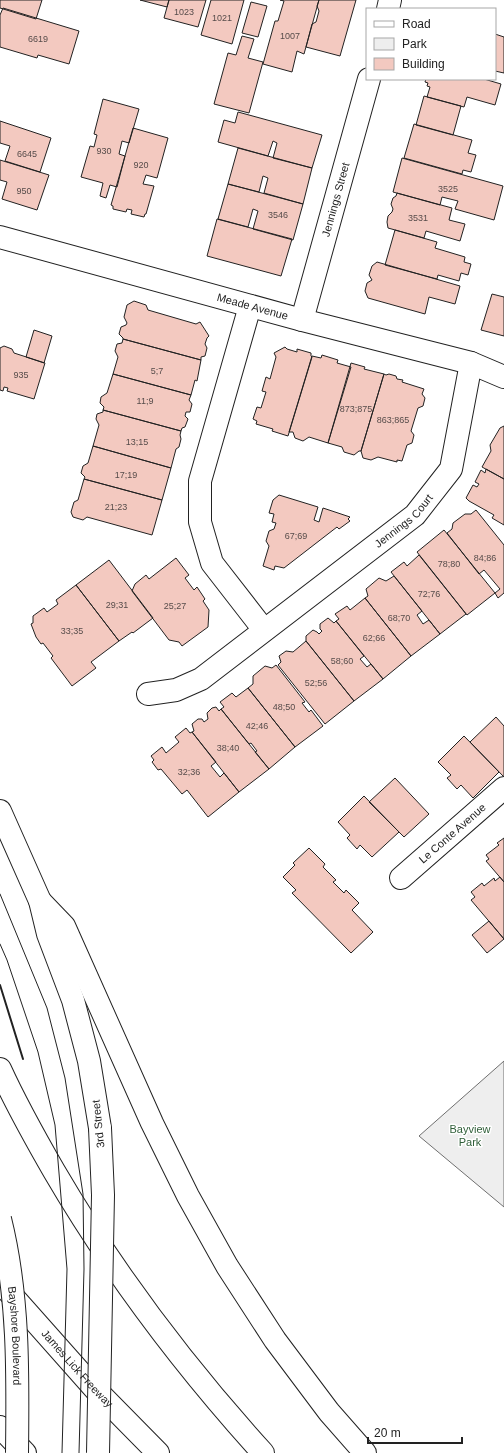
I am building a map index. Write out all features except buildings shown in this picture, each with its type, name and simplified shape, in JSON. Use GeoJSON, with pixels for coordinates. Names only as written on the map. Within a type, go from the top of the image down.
{"type":"FeatureCollection","features":[{"type":"Feature","properties":{"kind":"main road","name":"Jennings Street"},"geometry":{"type":"LineString","coordinates":[[302,320],[368,80]]}},
{"type":"Feature","properties":{"kind":"main road","name":"Meade Avenue"},"geometry":{"type":"LineString","coordinates":[[0,237],[302,320],[471,363],[504,377]]}},
{"type":"Feature","properties":{"kind":"main road"},"geometry":{"type":"LineString","coordinates":[[250,306],[200,481],[200,522],[212,563],[264,630]]}},
{"type":"Feature","properties":{"kind":"main road","name":"Jennings Court"},"geometry":{"type":"LineString","coordinates":[[148,694],[176,690],[201,679],[415,515],[451,469],[471,363]]}},
{"type":"Feature","properties":{"kind":"main road","name":"Le Conte Avenue"},"geometry":{"type":"LineString","coordinates":[[401,878],[504,788]]}},
{"type":"Feature","properties":{"kind":"main road","name":"3rd Street"},"geometry":{"type":"LineString","coordinates":[[0,811],[40,901],[48,934],[73,1000],[89,1061],[100,1128],[103,1195],[98,1453]]}},
{"type":"Feature","properties":{"kind":"main road"},"geometry":{"type":"LineString","coordinates":[[40,901],[64,926],[155,1130],[188,1196],[228,1266],[275,1340],[329,1412],[365,1453]]}},
{"type":"Feature","properties":{"kind":"main road"},"geometry":{"type":"LineString","coordinates":[[0,1069],[41,1148],[79,1213],[132,1292],[199,1380],[263,1453]]}},
{"type":"Feature","properties":{"kind":"main road","name":"Bayshore Boulevard"},"geometry":{"type":"LineString","coordinates":[[0,1219],[5,1240],[14,1311],[18,1374],[17,1453]]}},
{"type":"Feature","properties":{"kind":"main road","name":"James Lick Freeway"},"geometry":{"type":"LineString","coordinates":[[0,1282],[95,1389],[158,1453]]}},
{"type":"Feature","properties":{"kind":"main road"},"geometry":{"type":"LineString","coordinates":[[0,1427],[25,1453]]}},
{"type":"Feature","properties":{"kind":"green space","name":"Bayview Park"},"geometry":{"type":"Polygon","coordinates":[[[504,1061],[504,1207],[419,1136],[504,1061]]]}},
{"type":"Feature","properties":{"kind":"tram line"},"geometry":{"type":"LineString","coordinates":[[0,894],[47,1008],[65,1078],[83,1194],[84,1269],[79,1453]]}},
{"type":"Feature","properties":{"kind":"tram line"},"geometry":{"type":"LineString","coordinates":[[0,944],[7,960],[38,1052],[55,1125],[67,1269],[62,1453]]}},
{"type":"Feature","properties":{"kind":"wall"},"geometry":{"type":"LineString","coordinates":[[0,985],[23,1059]]}}]}
